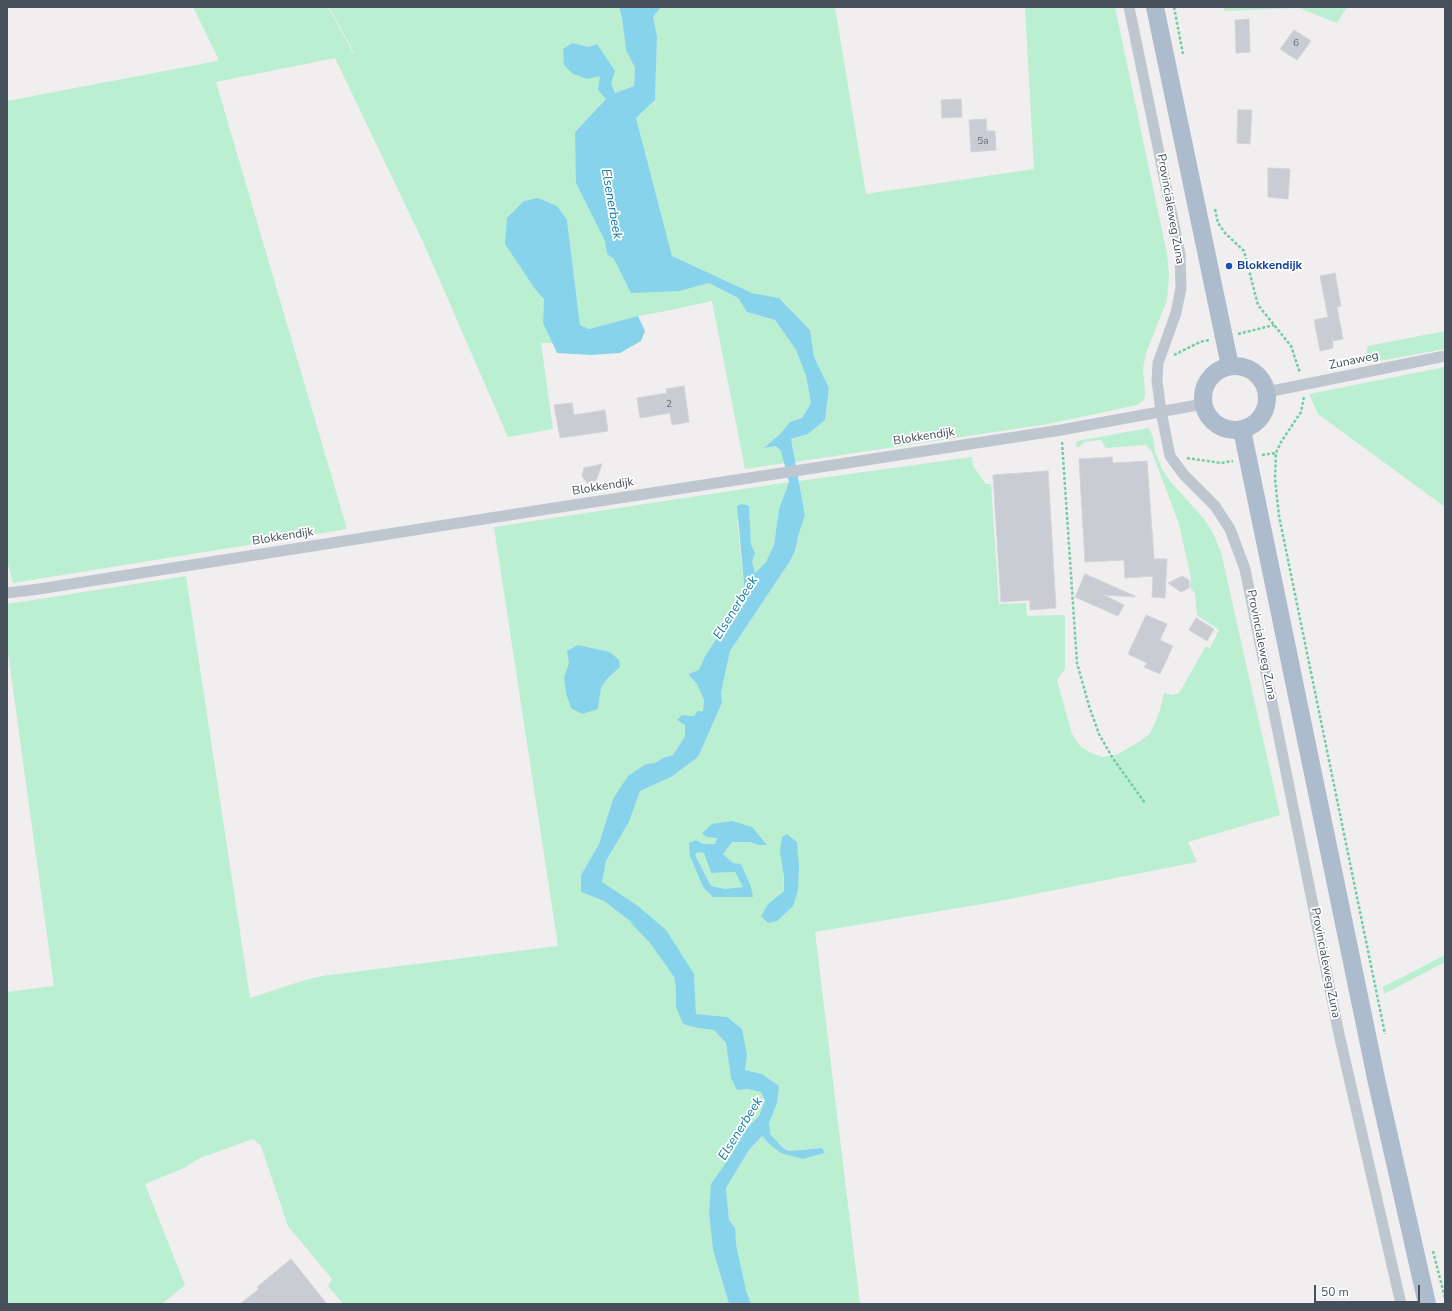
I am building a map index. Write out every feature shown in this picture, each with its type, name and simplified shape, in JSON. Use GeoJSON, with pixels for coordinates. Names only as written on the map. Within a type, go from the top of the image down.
{"type":"FeatureCollection","features":[{"type":"Feature","properties":{"kind":"main road","name":"Provincialeweg Zuna"},"geometry":{"type":"LineString","coordinates":[[1155,7],[1230,366]]}},
{"type":"Feature","properties":{"kind":"main road"},"geometry":{"type":"LineString","coordinates":[[1230,366],[1239,366],[1250,369],[1262,379],[1267,392],[1267,405],[1264,414],[1256,424],[1242,430],[1227,430],[1215,424],[1207,415],[1203,404],[1204,391],[1207,382],[1217,371],[1230,366]]}},
{"type":"Feature","properties":{"kind":"main road","name":"Provincialeweg Zuna"},"geometry":{"type":"LineString","coordinates":[[1242,430],[1376,1083],[1427,1304]]}},
{"type":"Feature","properties":{"kind":"street","name":"Provincialeweg Zuna"},"geometry":{"type":"LineString","coordinates":[[1130,7],[1180,254],[1181,288],[1176,313],[1158,363],[1157,381],[1170,456],[1184,475],[1215,506],[1230,529],[1245,569],[1339,1034],[1401,1304]]}},
{"type":"Feature","properties":{"kind":"street","name":"Zunaweg"},"geometry":{"type":"LineString","coordinates":[[1267,392],[1445,356]]}},
{"type":"Feature","properties":{"kind":"street","name":"Blokkendijk"},"geometry":{"type":"LineString","coordinates":[[7,593],[47,588],[799,469],[1061,430],[1203,404]]}},
{"type":"Feature","properties":{"kind":"path"},"geometry":{"type":"LineString","coordinates":[[1174,7],[1184,60]]}},
{"type":"Feature","properties":{"kind":"path"},"geometry":{"type":"LineString","coordinates":[[1215,208],[1218,223],[1244,251],[1258,305],[1291,346],[1304,385],[1304,399],[1301,412],[1281,442],[1276,453],[1275,479],[1279,516],[1386,1042]]}},
{"type":"Feature","properties":{"kind":"path"},"geometry":{"type":"LineString","coordinates":[[1061,430],[1077,664],[1099,734],[1112,757],[1145,803]]}},
{"type":"Feature","properties":{"kind":"path"},"geometry":{"type":"LineString","coordinates":[[1170,456],[1221,463],[1276,453]]}},
{"type":"Feature","properties":{"kind":"path"},"geometry":{"type":"LineString","coordinates":[[1432,1247],[1445,1298]]}},
{"type":"Feature","properties":{"kind":"green space"},"geometry":{"type":"Polygon","coordinates":[[[193,7],[328,7],[355,54],[329,7],[619,7],[626,50],[635,68],[634,86],[615,93],[611,83],[589,47],[573,43],[600,75],[606,99],[575,132],[680,291],[709,283],[738,298],[747,312],[775,320],[796,350],[806,376],[811,403],[802,418],[790,422],[765,448],[776,446],[781,451],[785,463],[745,469],[712,301],[638,316],[589,329],[580,325],[567,220],[535,289],[544,299],[543,323],[553,343],[541,343],[553,429],[508,437],[423,242],[335,58],[216,82],[347,529],[13,583],[7,560],[7,101],[217,61],[218,58],[193,7]]]}},
{"type":"Feature","properties":{"kind":"green space"},"geometry":{"type":"Polygon","coordinates":[[[661,7],[835,7],[866,194],[1034,169],[1025,7],[1115,7],[1167,254],[1169,274],[1167,300],[1146,353],[1143,369],[1145,393],[1144,400],[1137,405],[1048,424],[795,462],[791,439],[808,434],[825,420],[829,388],[814,357],[810,330],[779,298],[752,293],[672,256],[636,118],[655,100],[657,36],[653,17],[661,7]]]}},
{"type":"Feature","properties":{"kind":"green space"},"geometry":{"type":"Polygon","coordinates":[[[1224,7],[1347,7],[1337,23],[1299,8],[1224,11],[1224,7]]]}},
{"type":"Feature","properties":{"kind":"green space"},"geometry":{"type":"Polygon","coordinates":[[[1445,331],[1445,349],[1363,364],[1368,346],[1445,331]]]}},
{"type":"Feature","properties":{"kind":"green space"},"geometry":{"type":"Polygon","coordinates":[[[1445,367],[1445,507],[1318,414],[1309,394],[1445,367]]]}},
{"type":"Feature","properties":{"kind":"green space"},"geometry":{"type":"Polygon","coordinates":[[[1149,428],[1153,437],[1155,452],[1162,469],[1170,481],[1204,519],[1212,531],[1221,552],[1280,815],[1188,842],[1197,862],[994,902],[815,932],[860,1304],[751,1304],[746,1290],[734,1228],[729,1220],[726,1188],[749,1150],[762,1136],[769,1144],[803,1159],[825,1153],[822,1148],[789,1151],[783,1148],[769,1134],[769,1123],[777,1103],[762,1074],[745,1070],[747,1055],[727,1017],[696,1014],[694,974],[602,882],[606,861],[629,822],[640,791],[671,777],[698,757],[722,703],[721,693],[730,651],[790,561],[795,551],[805,515],[799,481],[972,457],[973,466],[986,484],[991,484],[999,604],[1026,603],[1027,616],[1065,615],[1065,669],[1057,680],[1072,734],[1080,746],[1089,752],[1102,757],[1118,754],[1142,740],[1150,733],[1160,710],[1164,693],[1172,695],[1179,693],[1206,646],[1210,648],[1219,630],[1197,615],[1195,593],[1190,588],[1191,578],[1179,524],[1152,452],[1146,445],[1106,448],[1101,440],[1084,442],[1079,447],[1076,447],[1077,441],[1149,428]],[[717,838],[715,844],[703,844],[696,840],[689,844],[703,888],[729,897],[753,897],[733,863],[723,854],[731,842],[750,842],[759,845],[765,841],[717,838]],[[783,867],[784,891],[768,904],[761,916],[768,923],[793,906],[783,867]]]}},
{"type":"Feature","properties":{"kind":"green space"},"geometry":{"type":"Polygon","coordinates":[[[789,482],[779,509],[774,545],[766,562],[755,574],[752,562],[755,553],[751,544],[749,506],[737,519],[745,595],[737,613],[719,635],[705,656],[699,671],[688,674],[697,684],[704,700],[703,711],[694,716],[682,715],[678,720],[685,725],[685,736],[673,755],[663,758],[655,763],[646,764],[613,799],[599,844],[581,875],[581,892],[604,901],[645,932],[632,924],[650,943],[674,977],[676,988],[676,1007],[697,1028],[714,1030],[726,1043],[731,1078],[747,1089],[762,1092],[765,1100],[759,1116],[743,1132],[732,1154],[709,1213],[713,1250],[729,1304],[343,1304],[328,1286],[332,1279],[288,1226],[261,1146],[253,1139],[200,1158],[184,1168],[145,1184],[185,1285],[162,1304],[7,1304],[7,992],[54,986],[7,646],[7,604],[186,576],[250,998],[322,976],[558,946],[494,527],[789,482]],[[578,645],[564,677],[598,709],[601,688],[606,680],[620,667],[610,652],[578,645]]]}},
{"type":"Feature","properties":{"kind":"green space"},"geometry":{"type":"Polygon","coordinates":[[[698,852],[704,853],[711,873],[735,872],[744,887],[725,889],[711,886],[695,855],[698,852]]]}},
{"type":"Feature","properties":{"kind":"green space"},"geometry":{"type":"Polygon","coordinates":[[[1445,955],[1445,962],[1384,994],[1383,987],[1445,955]]]}},
{"type":"Feature","properties":{"kind":"water"},"geometry":{"type":"Polygon","coordinates":[[[619,7],[661,7],[653,17],[657,36],[655,100],[636,118],[672,256],[752,293],[779,298],[810,330],[814,357],[829,388],[825,420],[808,434],[791,439],[805,515],[795,551],[790,561],[730,651],[721,693],[722,703],[698,757],[671,777],[640,791],[629,822],[606,861],[602,882],[638,906],[666,930],[694,974],[696,1014],[727,1017],[742,1029],[747,1055],[745,1070],[762,1074],[779,1086],[777,1103],[769,1123],[770,1134],[783,1148],[789,1151],[822,1148],[825,1153],[803,1159],[781,1153],[769,1144],[762,1136],[749,1150],[726,1188],[729,1220],[735,1228],[736,1244],[746,1290],[751,1304],[729,1304],[713,1250],[709,1213],[711,1184],[732,1154],[743,1132],[759,1116],[765,1100],[761,1092],[747,1089],[737,1090],[731,1078],[726,1043],[714,1030],[697,1028],[683,1024],[676,1007],[676,988],[674,977],[650,943],[630,922],[634,924],[604,901],[581,892],[581,875],[599,844],[613,799],[628,776],[646,764],[655,763],[663,758],[673,755],[685,736],[685,725],[677,720],[682,715],[694,716],[698,711],[703,711],[704,700],[697,684],[688,674],[699,670],[705,656],[719,635],[737,613],[745,595],[737,506],[742,504],[749,506],[751,544],[755,553],[752,562],[755,573],[766,562],[774,545],[779,509],[789,482],[781,451],[776,446],[764,448],[780,434],[790,422],[802,418],[811,403],[806,376],[796,350],[775,320],[747,312],[738,298],[709,283],[680,291],[631,293],[576,183],[575,132],[606,99],[598,90],[600,76],[587,79],[573,74],[564,65],[563,49],[573,43],[589,47],[597,44],[615,71],[611,83],[615,93],[634,86],[635,68],[626,50],[619,7]]]}},
{"type":"Feature","properties":{"kind":"water"},"geometry":{"type":"Polygon","coordinates":[[[538,198],[557,206],[567,220],[580,325],[589,329],[638,316],[645,331],[641,341],[620,353],[591,355],[557,353],[543,323],[544,299],[535,289],[505,244],[507,218],[524,201],[538,198]]]}},
{"type":"Feature","properties":{"kind":"water"},"geometry":{"type":"Polygon","coordinates":[[[578,645],[610,652],[619,660],[620,667],[606,680],[601,688],[598,709],[582,714],[571,708],[566,693],[564,677],[569,663],[567,651],[578,645]]]}},
{"type":"Feature","properties":{"kind":"water"},"geometry":{"type":"Polygon","coordinates":[[[732,821],[752,827],[767,845],[759,845],[750,842],[732,842],[723,854],[733,863],[741,864],[751,887],[753,897],[713,897],[703,887],[690,856],[689,843],[696,840],[703,844],[715,844],[717,838],[707,837],[702,833],[712,824],[732,821]],[[698,852],[695,855],[711,886],[725,889],[743,887],[735,872],[711,873],[704,853],[698,852]]]}},
{"type":"Feature","properties":{"kind":"water"},"geometry":{"type":"Polygon","coordinates":[[[787,834],[797,842],[799,866],[798,890],[793,906],[777,921],[768,923],[761,916],[768,904],[784,891],[784,878],[780,851],[782,837],[787,834]]]}},
{"type":"Feature","properties":{"kind":"building"},"geometry":{"type":"Polygon","coordinates":[[[1249,19],[1250,52],[1236,53],[1235,20],[1249,19]]]}},
{"type":"Feature","properties":{"kind":"building"},"geometry":{"type":"Polygon","coordinates":[[[1294,30],[1311,41],[1297,60],[1280,49],[1294,30]]]}},
{"type":"Feature","properties":{"kind":"building"},"geometry":{"type":"Polygon","coordinates":[[[961,99],[962,117],[942,118],[941,100],[961,99]]]}},
{"type":"Feature","properties":{"kind":"building"},"geometry":{"type":"Polygon","coordinates":[[[1238,110],[1252,110],[1250,144],[1237,143],[1238,110]]]}},
{"type":"Feature","properties":{"kind":"building"},"geometry":{"type":"Polygon","coordinates":[[[986,119],[987,131],[995,131],[996,150],[971,152],[969,120],[986,119]]]}},
{"type":"Feature","properties":{"kind":"building"},"geometry":{"type":"Polygon","coordinates":[[[1268,168],[1290,169],[1288,199],[1268,197],[1268,168]]]}},
{"type":"Feature","properties":{"kind":"building"},"geometry":{"type":"Polygon","coordinates":[[[1335,273],[1341,306],[1337,307],[1343,339],[1333,341],[1332,337],[1333,348],[1320,351],[1314,320],[1328,317],[1320,276],[1335,273]]]}},
{"type":"Feature","properties":{"kind":"building"},"geometry":{"type":"Polygon","coordinates":[[[684,386],[689,422],[672,425],[670,413],[640,418],[637,398],[667,393],[666,389],[684,386]]]}},
{"type":"Feature","properties":{"kind":"building"},"geometry":{"type":"Polygon","coordinates":[[[572,403],[574,415],[605,410],[608,431],[560,438],[554,405],[572,403]]]}},
{"type":"Feature","properties":{"kind":"building"},"geometry":{"type":"Polygon","coordinates":[[[1112,457],[1113,463],[1147,461],[1154,559],[1167,559],[1165,598],[1152,597],[1153,576],[1125,578],[1124,560],[1085,562],[1079,459],[1112,457]]]}},
{"type":"Feature","properties":{"kind":"building"},"geometry":{"type":"Polygon","coordinates":[[[602,464],[596,481],[587,483],[582,476],[584,468],[602,464]]]}},
{"type":"Feature","properties":{"kind":"building"},"geometry":{"type":"Polygon","coordinates":[[[1048,471],[1056,608],[1030,610],[1030,600],[1001,602],[993,475],[1048,471]]]}},
{"type":"Feature","properties":{"kind":"building"},"geometry":{"type":"Polygon","coordinates":[[[1085,574],[1135,597],[1104,595],[1124,605],[1118,616],[1075,597],[1085,574]]]}},
{"type":"Feature","properties":{"kind":"building"},"geometry":{"type":"Polygon","coordinates":[[[1182,576],[1189,580],[1189,588],[1181,592],[1168,583],[1182,576]]]}},
{"type":"Feature","properties":{"kind":"building"},"geometry":{"type":"Polygon","coordinates":[[[1146,615],[1167,624],[1160,640],[1173,646],[1160,674],[1144,667],[1147,663],[1128,654],[1146,615]]]}},
{"type":"Feature","properties":{"kind":"building"},"geometry":{"type":"Polygon","coordinates":[[[1196,618],[1214,629],[1207,641],[1189,630],[1196,618]]]}},
{"type":"Feature","properties":{"kind":"building"},"geometry":{"type":"Polygon","coordinates":[[[291,1259],[327,1304],[240,1304],[259,1289],[257,1287],[291,1259]]]}},
{"type":"Feature","properties":{"kind":"waterway","name":"Elsenerbeek"},"geometry":{"type":"LineString","coordinates":[[607,241],[609,253],[615,257]]}},
{"type":"Feature","properties":{"kind":"place","name":"Blokkendijk"},"geometry":{"type":"Point","coordinates":[1229,266]}}]}
